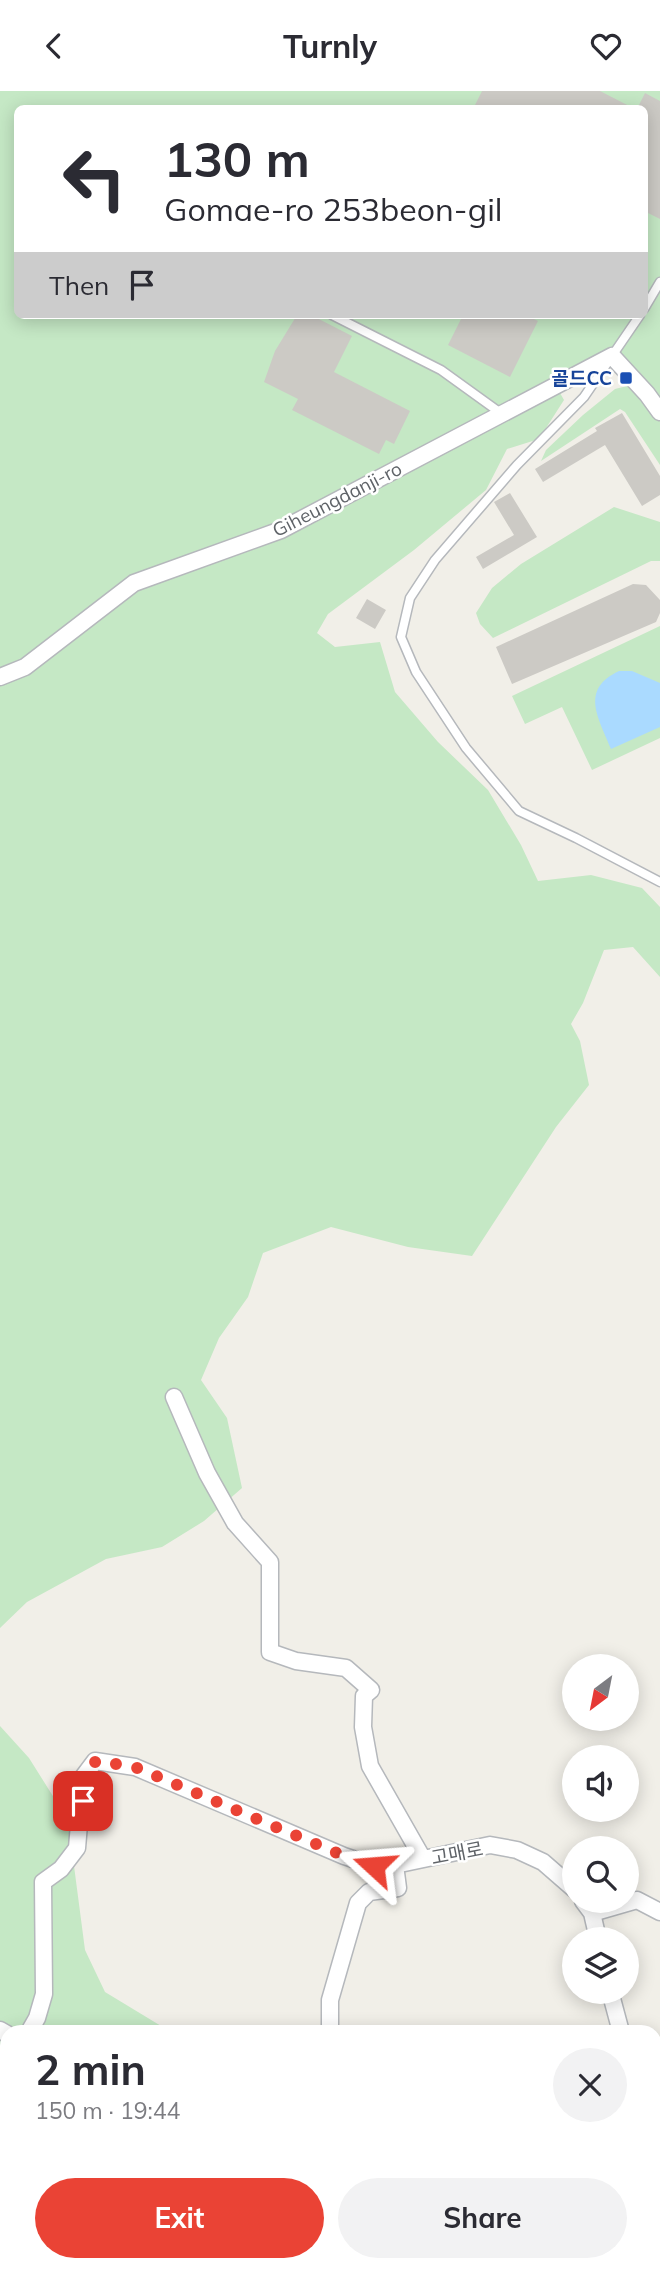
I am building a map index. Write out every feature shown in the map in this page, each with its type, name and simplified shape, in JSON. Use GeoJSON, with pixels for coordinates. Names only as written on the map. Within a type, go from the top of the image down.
{"type":"FeatureCollection","features":[{"type":"Feature","properties":{"kind":"street","name":"Giheungdanji-ro"},"geometry":{"type":"LineString","coordinates":[[0,677],[25,667],[134,583],[281,530],[612,356]]}},
{"type":"Feature","properties":{"kind":"street"},"geometry":{"type":"LineString","coordinates":[[612,356],[660,412]]}},
{"type":"Feature","properties":{"kind":"street"},"geometry":{"type":"LineString","coordinates":[[174,1397],[207,1473],[235,1523],[270,1562],[270,1652],[296,1661],[346,1668],[371,1690],[364,1696],[363,1727],[370,1766],[423,1859]]}},
{"type":"Feature","properties":{"kind":"street","name":"고매로"},"geometry":{"type":"LineString","coordinates":[[33,2025],[44,1994],[43,1882],[61,1869],[77,1848],[83,1777],[96,1761],[135,1767],[344,1856],[374,1866],[395,1865],[490,1845],[517,1850],[543,1862],[562,1879]]}},
{"type":"Feature","properties":{"kind":"street"},"geometry":{"type":"LineString","coordinates":[[330,2025],[330,2000],[358,1903],[369,1892],[398,1888],[395,1865]]}},
{"type":"Feature","properties":{"kind":"street"},"geometry":{"type":"LineString","coordinates":[[639,1901],[660,1912]]}},
{"type":"Feature","properties":{"kind":"street"},"geometry":{"type":"LineString","coordinates":[[613,2004],[619,2025]]}},
{"type":"Feature","properties":{"kind":"lane"},"geometry":{"type":"LineString","coordinates":[[648,302],[660,282]]}},
{"type":"Feature","properties":{"kind":"lane"},"geometry":{"type":"LineString","coordinates":[[340,319],[441,370],[502,414]]}},
{"type":"Feature","properties":{"kind":"lane"},"geometry":{"type":"LineString","coordinates":[[637,319],[584,397],[517,465],[435,560],[410,598],[401,637],[416,672],[466,748],[519,811],[660,882]]}},
{"type":"Feature","properties":{"kind":"green space"},"geometry":{"type":"Polygon","coordinates":[[[0,91],[660,91],[660,465],[625,412],[620,409],[541,461],[546,450],[615,389],[627,386],[644,393],[611,356],[556,386],[564,400],[539,439],[507,449],[486,490],[414,550],[328,614],[317,633],[335,647],[380,642],[395,692],[438,742],[488,790],[521,845],[538,881],[591,875],[642,888],[660,907],[660,977],[633,947],[604,950],[583,1003],[571,1024],[580,1041],[589,1085],[556,1127],[472,1256],[408,1247],[331,1227],[263,1253],[248,1297],[219,1338],[201,1380],[227,1418],[242,1488],[204,1521],[162,1547],[106,1559],[27,1602],[0,1628],[0,91]]]}},
{"type":"Feature","properties":{"kind":"green space"},"geometry":{"type":"Polygon","coordinates":[[[614,507],[660,522],[660,561],[651,561],[493,638],[480,624],[476,613],[492,588],[521,564],[614,507]]]}},
{"type":"Feature","properties":{"kind":"green space"},"geometry":{"type":"Polygon","coordinates":[[[660,626],[660,738],[592,770],[562,707],[525,724],[512,696],[660,626]]]}},
{"type":"Feature","properties":{"kind":"green space"},"geometry":{"type":"Polygon","coordinates":[[[0,1726],[29,1758],[68,1820],[85,1950],[105,1992],[159,2025],[0,2025],[0,1726]]]}},
{"type":"Feature","properties":{"kind":"water"},"geometry":{"type":"Polygon","coordinates":[[[619,671],[632,671],[660,683],[660,727],[611,749],[598,716],[596,696],[599,687],[619,671]]]}},
{"type":"Feature","properties":{"kind":"building"},"geometry":{"type":"Polygon","coordinates":[[[482,91],[600,91],[627,105],[475,105],[482,91]]]}},
{"type":"Feature","properties":{"kind":"building"},"geometry":{"type":"Polygon","coordinates":[[[645,93],[660,101],[660,219],[648,213],[648,105],[639,105],[645,93]]]}},
{"type":"Feature","properties":{"kind":"building"},"geometry":{"type":"Polygon","coordinates":[[[295,319],[319,319],[352,336],[334,372],[410,411],[394,444],[386,440],[379,454],[292,410],[298,399],[264,382],[275,351],[295,319]]]}},
{"type":"Feature","properties":{"kind":"building"},"geometry":{"type":"Polygon","coordinates":[[[461,319],[538,321],[510,377],[448,345],[461,319]]]}},
{"type":"Feature","properties":{"kind":"building"},"geometry":{"type":"Polygon","coordinates":[[[622,413],[660,476],[660,495],[642,506],[605,445],[543,482],[535,469],[622,413]]]}},
{"type":"Feature","properties":{"kind":"building"},"geometry":{"type":"Polygon","coordinates":[[[510,493],[537,537],[483,569],[476,557],[514,535],[494,502],[510,493]]]}},
{"type":"Feature","properties":{"kind":"building"},"geometry":{"type":"Polygon","coordinates":[[[633,584],[646,585],[660,600],[660,613],[656,622],[512,684],[496,647],[633,584]]]}},
{"type":"Feature","properties":{"kind":"building"},"geometry":{"type":"Polygon","coordinates":[[[367,599],[386,610],[375,629],[356,618],[367,599]]]}},
{"type":"Feature","properties":{"kind":"place","name":"골드CC"},"geometry":{"type":"Point","coordinates":[626,378]}},
{"type":"Feature","properties":{"kind":"route"},"geometry":{"type":"LineString","coordinates":[[83,1801],[83,1777],[96,1761],[135,1767],[344,1856],[374,1866]]}}]}
